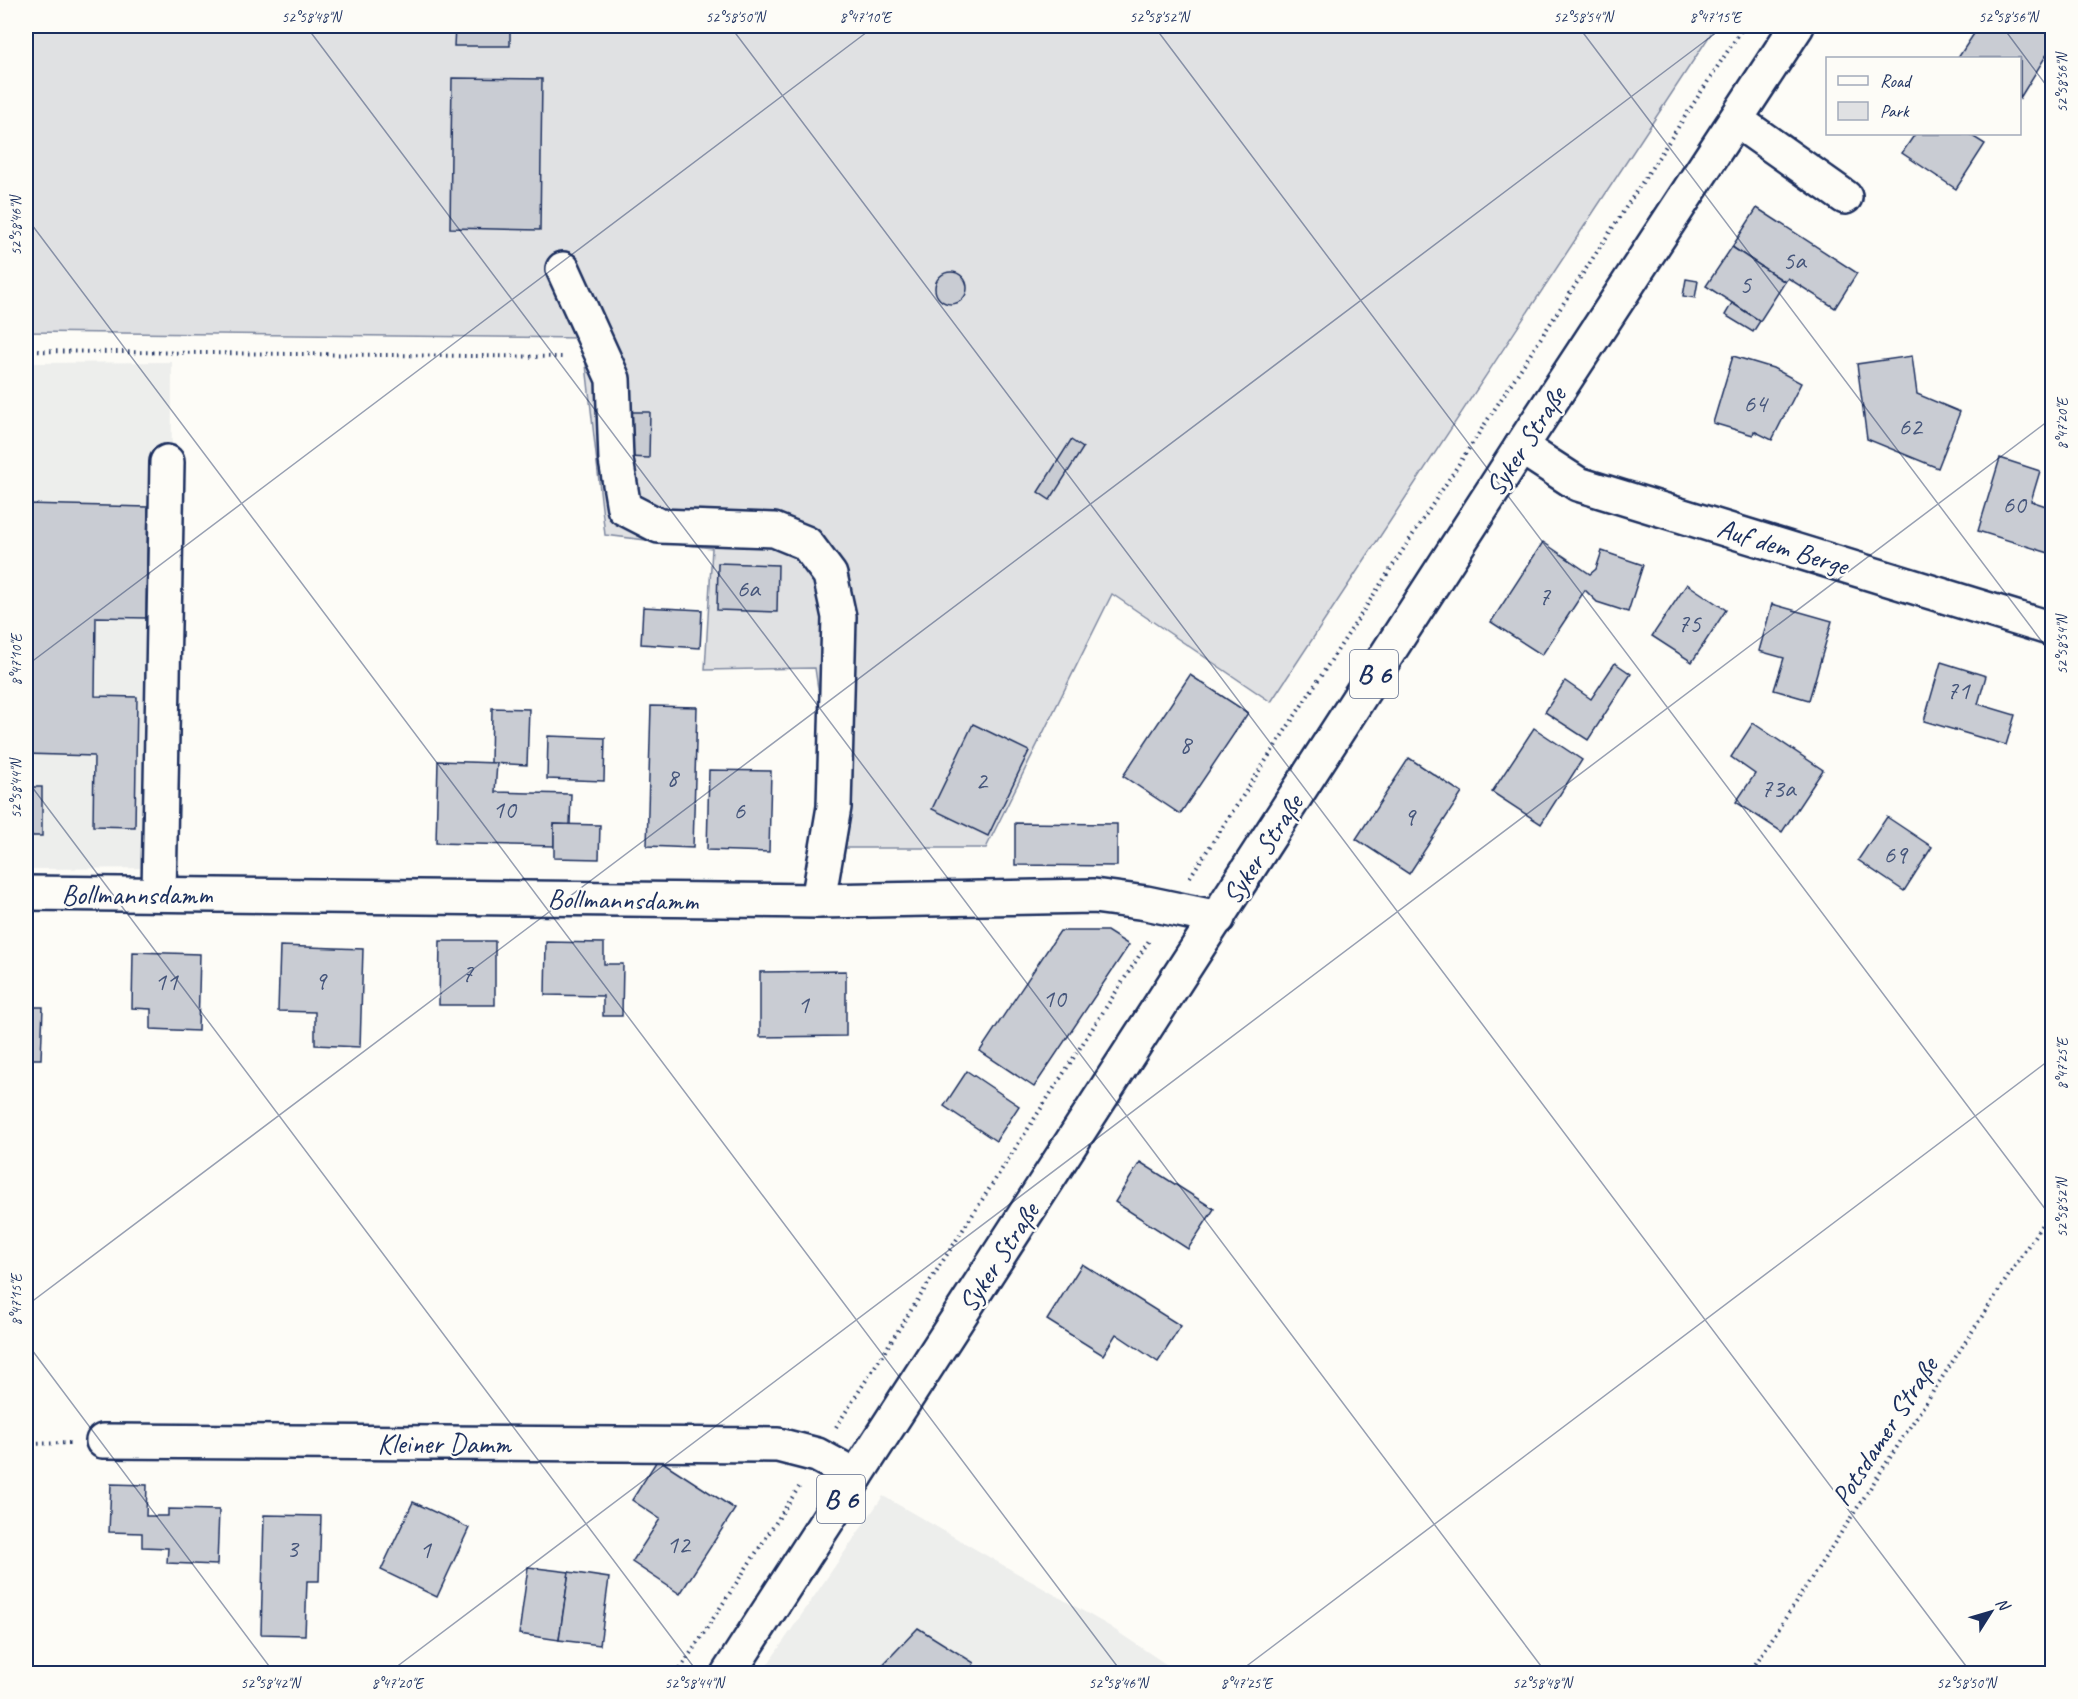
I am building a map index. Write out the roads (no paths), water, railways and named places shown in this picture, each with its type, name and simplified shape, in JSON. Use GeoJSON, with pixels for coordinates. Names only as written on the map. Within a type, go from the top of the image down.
{"type":"FeatureCollection","features":[{"type":"Feature","properties":{"kind":"street","name":"Syker Straße"},"geometry":{"type":"LineString","coordinates":[[728,1674],[1521,447],[1797,26]]}},
{"type":"Feature","properties":{"kind":"street"},"geometry":{"type":"LineString","coordinates":[[1736,120],[1845,197]]}},
{"type":"Feature","properties":{"kind":"street"},"geometry":{"type":"LineString","coordinates":[[563,269],[613,379],[616,460],[624,508],[659,526],[774,530],[806,543],[830,575],[839,616],[834,807],[818,901]]}},
{"type":"Feature","properties":{"kind":"street","name":"Auf dem Berge"},"geometry":{"type":"LineString","coordinates":[[1521,447],[1578,484],[2052,629]]}},
{"type":"Feature","properties":{"kind":"street"},"geometry":{"type":"LineString","coordinates":[[159,894],[167,462]]}},
{"type":"Feature","properties":{"kind":"street","name":"Bollmannsdamm"},"geometry":{"type":"LineString","coordinates":[[26,893],[818,901],[1094,896],[1146,903],[1218,918]]}},
{"type":"Feature","properties":{"kind":"street","name":"Kleiner Damm"},"geometry":{"type":"LineString","coordinates":[[103,1441],[778,1445],[817,1455],[855,1476]]}}]}
